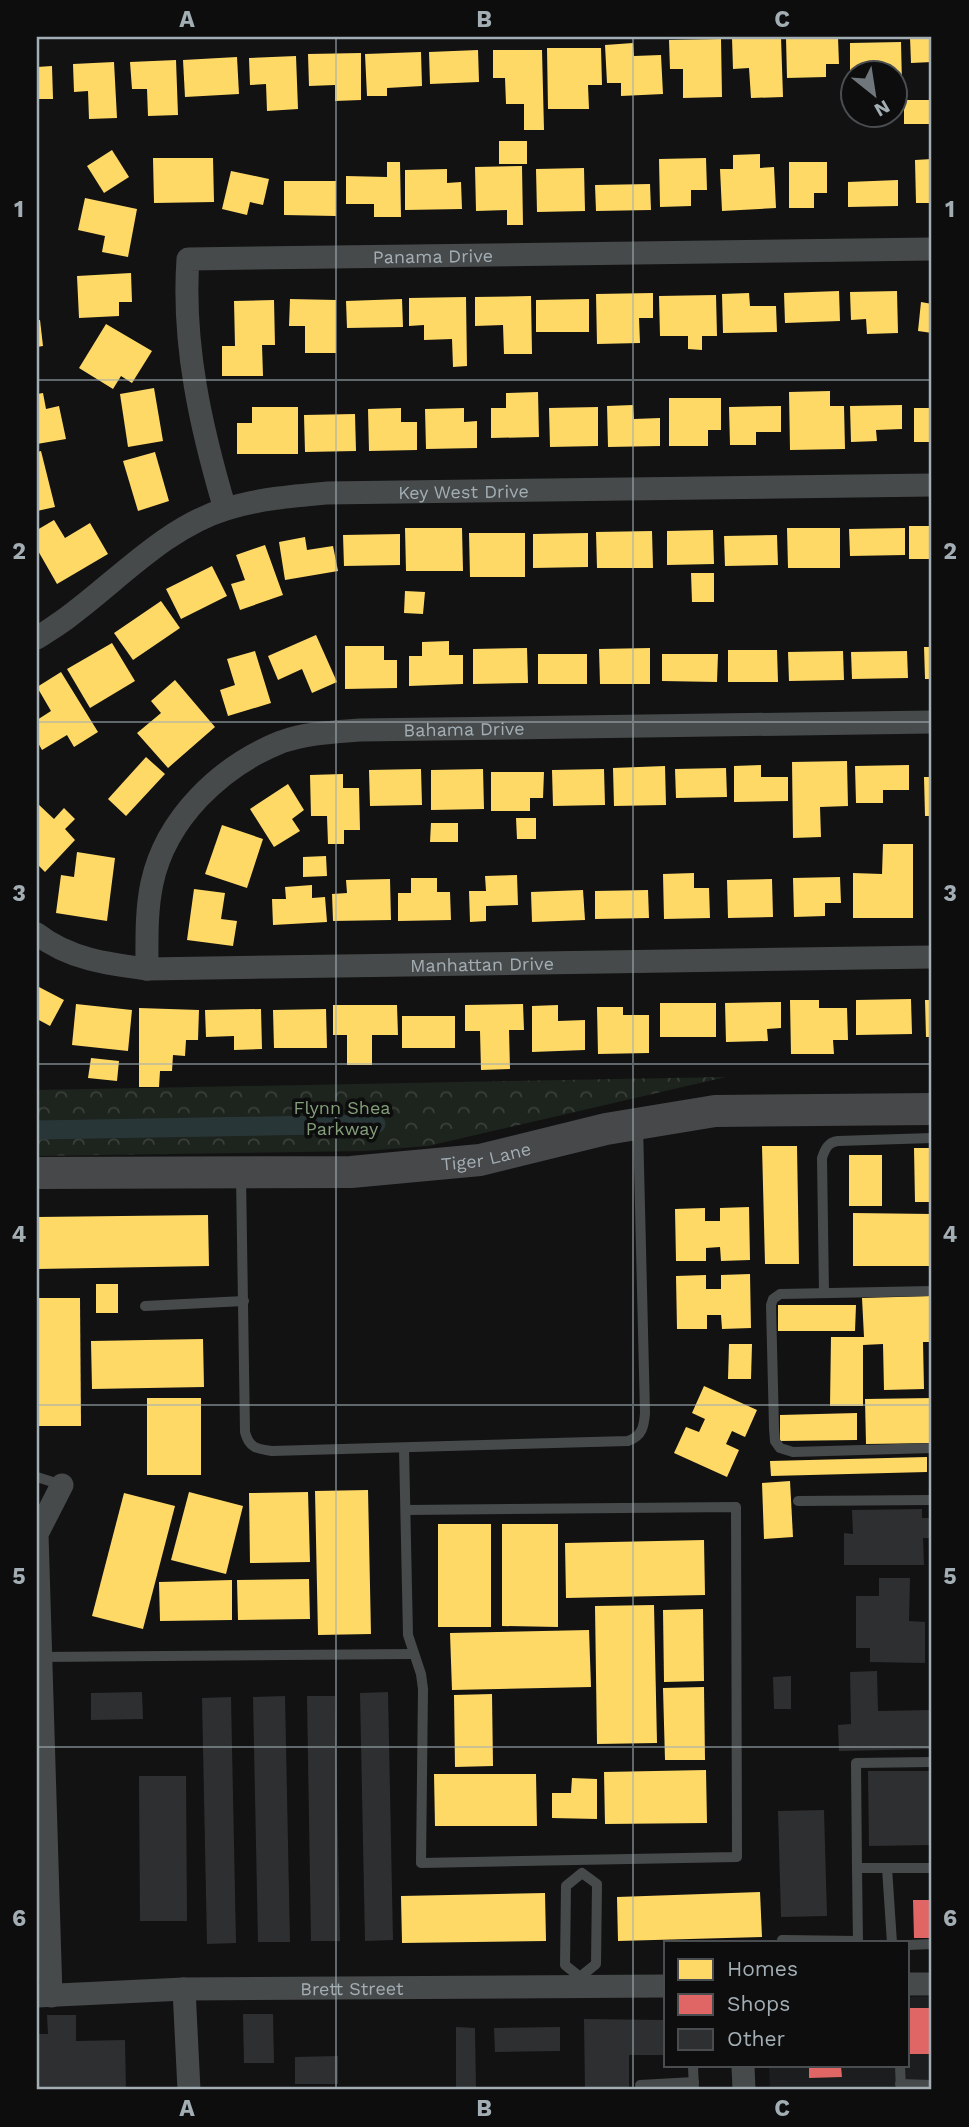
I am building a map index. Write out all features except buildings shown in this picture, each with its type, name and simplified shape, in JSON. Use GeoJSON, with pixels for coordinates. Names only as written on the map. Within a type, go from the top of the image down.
{"type":"FeatureCollection","features":[{"type":"Feature","properties":{"kind":"street","name":"Panama Drive"},"geometry":{"type":"LineString","coordinates":[[225,509],[198,401],[187,317],[188,259],[932,249]]}},
{"type":"Feature","properties":{"kind":"street","name":"Key West Drive"},"geometry":{"type":"LineString","coordinates":[[37,638],[73,614],[150,551],[193,524],[225,509],[277,498],[327,493],[932,485]]}},
{"type":"Feature","properties":{"kind":"street","name":"Bahama Drive"},"geometry":{"type":"LineString","coordinates":[[147,969],[147,921],[152,883],[164,847],[185,815],[213,782],[246,759],[283,742],[320,733],[360,730],[932,722]]}},
{"type":"Feature","properties":{"kind":"street","name":"Manhattan Drive"},"geometry":{"type":"LineString","coordinates":[[37,934],[66,952],[100,963],[147,969],[932,957]]}},
{"type":"Feature","properties":{"kind":"street","name":"Tiger Lane"},"geometry":{"type":"LineString","coordinates":[[37,1173],[351,1172],[480,1160],[638,1124],[715,1111],[932,1109]]}},
{"type":"Feature","properties":{"kind":"street"},"geometry":{"type":"LineString","coordinates":[[44,1987],[37,1534],[62,1485]]}},
{"type":"Feature","properties":{"kind":"street","name":"Brett Street"},"geometry":{"type":"LineString","coordinates":[[44,1987],[184,1989],[580,1982],[664,1986]]}},
{"type":"Feature","properties":{"kind":"street"},"geometry":{"type":"LineString","coordinates":[[909,1984],[932,1984]]}},
{"type":"Feature","properties":{"kind":"street"},"geometry":{"type":"LineString","coordinates":[[184,1989],[188,2090]]}},
{"type":"Feature","properties":{"kind":"street"},"geometry":{"type":"LineString","coordinates":[[743,2068],[744,2090]]}},
{"type":"Feature","properties":{"kind":"lane"},"geometry":{"type":"LineString","coordinates":[[241,1173],[245,1432],[253,1448],[272,1451],[628,1441],[642,1432],[645,1413],[638,1124]]}},
{"type":"Feature","properties":{"kind":"lane"},"geometry":{"type":"LineString","coordinates":[[824,1293],[824,1150],[833,1142],[932,1138]]}},
{"type":"Feature","properties":{"kind":"lane"},"geometry":{"type":"LineString","coordinates":[[932,1291],[780,1294],[771,1305],[774,1428],[775,1441],[780,1448],[793,1452],[932,1448]]}},
{"type":"Feature","properties":{"kind":"lane"},"geometry":{"type":"LineString","coordinates":[[145,1306],[244,1301]]}},
{"type":"Feature","properties":{"kind":"lane"},"geometry":{"type":"LineString","coordinates":[[404,1448],[405,1510],[408,1635],[423,1689],[421,1863],[737,1857],[736,1507],[405,1510]]}},
{"type":"Feature","properties":{"kind":"lane"},"geometry":{"type":"LineString","coordinates":[[37,1477],[62,1485]]}},
{"type":"Feature","properties":{"kind":"lane"},"geometry":{"type":"LineString","coordinates":[[798,1501],[932,1500]]}},
{"type":"Feature","properties":{"kind":"lane"},"geometry":{"type":"LineString","coordinates":[[40,1666],[414,1654]]}},
{"type":"Feature","properties":{"kind":"lane"},"geometry":{"type":"LineString","coordinates":[[858,1941],[856,1763],[932,1762]]}},
{"type":"Feature","properties":{"kind":"lane"},"geometry":{"type":"LineString","coordinates":[[582,1860],[582,1873]]}},
{"type":"Feature","properties":{"kind":"lane"},"geometry":{"type":"LineString","coordinates":[[857,1868],[932,1868]]}},
{"type":"Feature","properties":{"kind":"lane"},"geometry":{"type":"LineString","coordinates":[[887,1868],[892,1941]]}},
{"type":"Feature","properties":{"kind":"lane"},"geometry":{"type":"LineString","coordinates":[[582,1873],[597,1884],[596,1964],[580,1982],[565,1965],[566,1886],[582,1873]]}},
{"type":"Feature","properties":{"kind":"lane"},"geometry":{"type":"LineString","coordinates":[[782,1941],[820,1941]]}},
{"type":"Feature","properties":{"kind":"lane"},"geometry":{"type":"LineString","coordinates":[[909,1945],[932,1944]]}},
{"type":"Feature","properties":{"kind":"lane"},"geometry":{"type":"LineString","coordinates":[[640,2085],[694,2086],[693,2068]]}},
{"type":"Feature","properties":{"kind":"lane"},"geometry":{"type":"LineString","coordinates":[[900,2068],[901,2087],[932,2085]]}},
{"type":"Feature","properties":{"kind":"shaded area"},"geometry":{"type":"Polygon","coordinates":[[[932,1996],[932,2090],[770,2090],[769,2068],[909,2068],[909,1997],[932,1996]]]}},
{"type":"Feature","properties":{"kind":"green space","name":"Flynn Shea Parkway"},"geometry":{"type":"Polygon","coordinates":[[[726,1077],[428,1146],[365,1151],[37,1156],[37,1090],[726,1077]]]}},
{"type":"Feature","properties":{"kind":"waterway"},"geometry":{"type":"LineString","coordinates":[[37,1130],[376,1124]]}}]}
